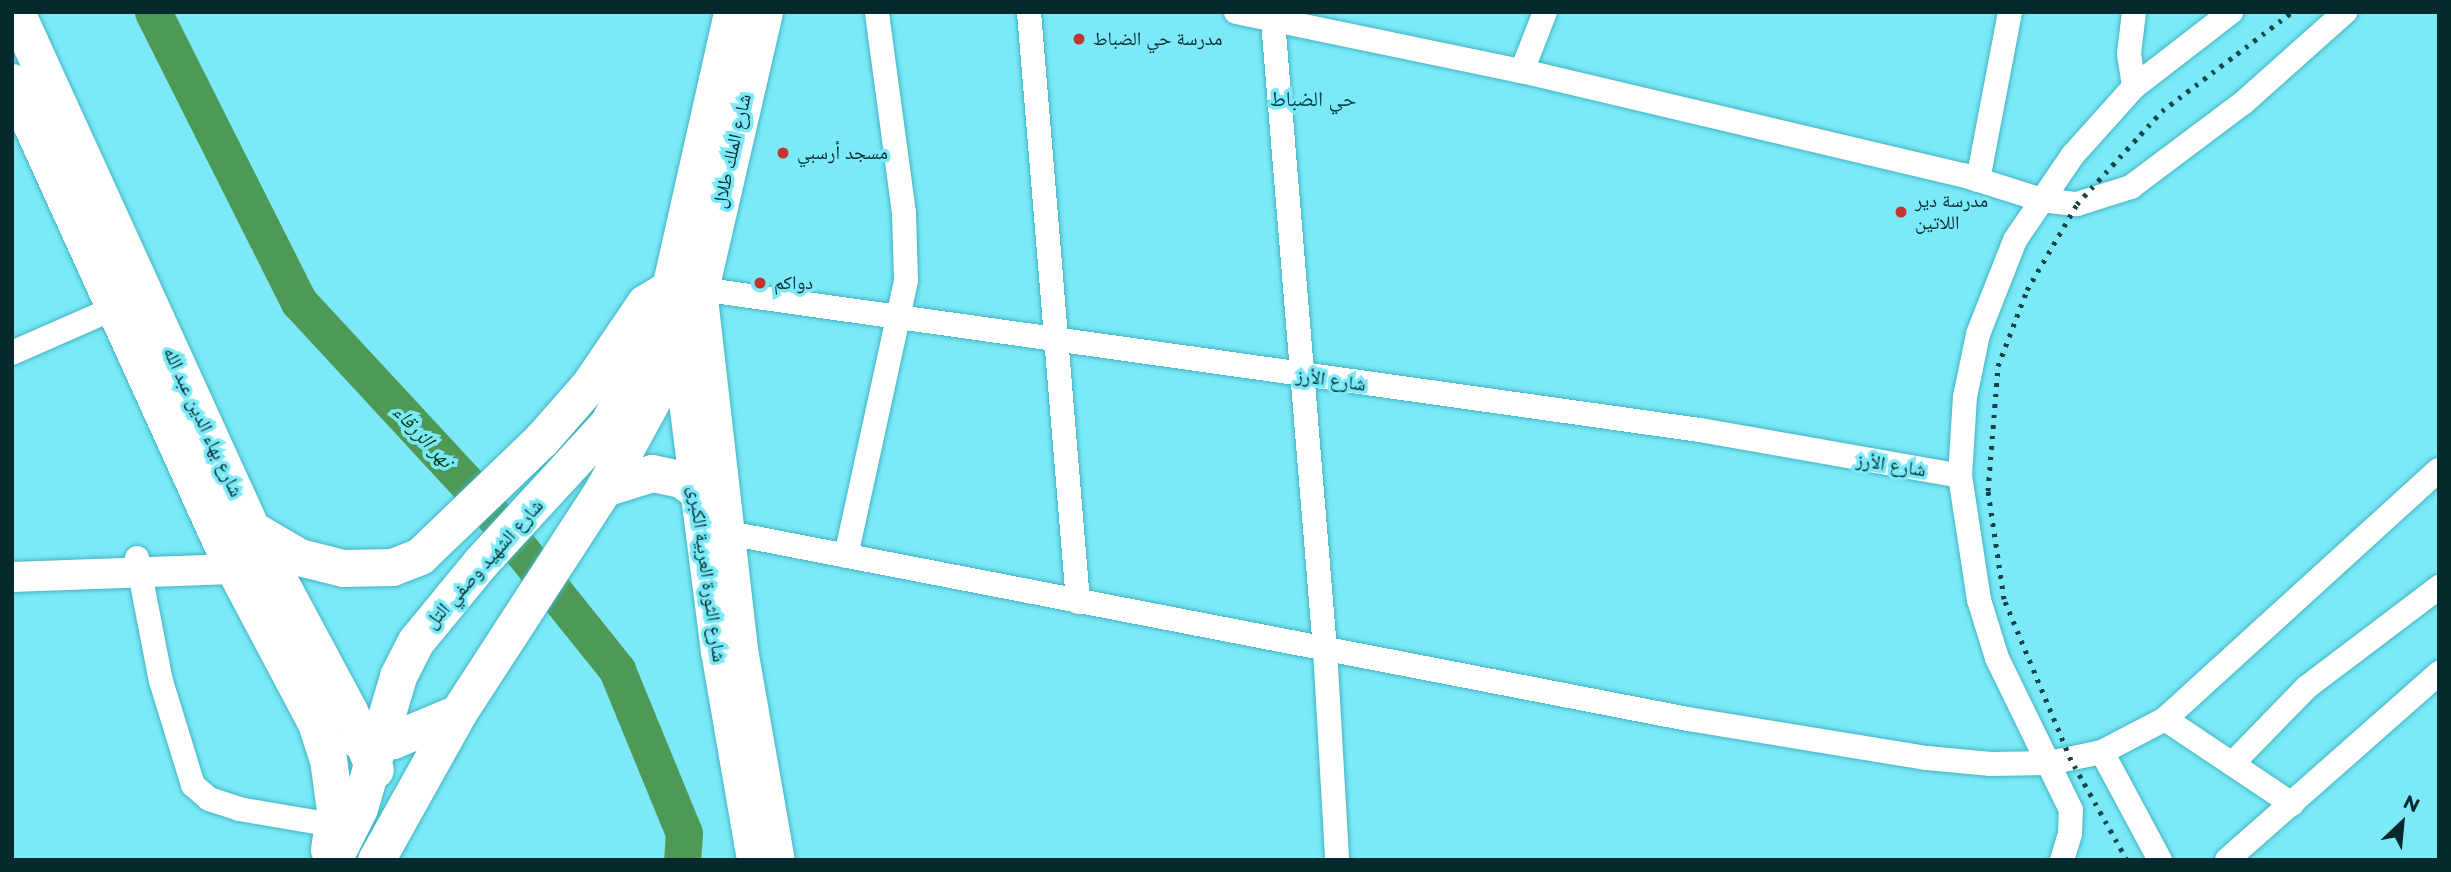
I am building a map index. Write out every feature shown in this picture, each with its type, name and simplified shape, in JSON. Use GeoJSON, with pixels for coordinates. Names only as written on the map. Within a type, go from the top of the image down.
{"type":"FeatureCollection","features":[{"type":"Feature","properties":{"kind":"main road","name":"شارع بهاء الدين عبد الله"},"geometry":{"type":"LineString","coordinates":[[16,12],[237,550],[328,759],[331,848]]}},
{"type":"Feature","properties":{"kind":"main road","name":"شارع الملك طلال"},"geometry":{"type":"LineString","coordinates":[[685,288],[732,12]]}},
{"type":"Feature","properties":{"kind":"main road","name":"شارع الملك طلال"},"geometry":{"type":"LineString","coordinates":[[685,288],[764,12]]}},
{"type":"Feature","properties":{"kind":"main road","name":"شارع بهاء الدين عبد الله"},"geometry":{"type":"LineString","coordinates":[[12,82],[113,309],[237,550],[372,749],[384,845]]}},
{"type":"Feature","properties":{"kind":"main road"},"geometry":{"type":"LineString","coordinates":[[237,550],[299,557],[343,568],[392,567],[419,556],[448,533],[514,467],[590,384],[645,303],[685,288],[678,353],[604,488],[519,614],[458,713],[384,845]]}},
{"type":"Feature","properties":{"kind":"main road","name":"شارع الشهيد وصفي التل"},"geometry":{"type":"LineString","coordinates":[[331,848],[359,808],[372,749],[404,661],[480,563],[592,444],[622,402],[657,333],[685,288]]}},
{"type":"Feature","properties":{"kind":"main road","name":"شارع الثورة العربية الكبرى"},"geometry":{"type":"LineString","coordinates":[[685,288],[729,533],[741,649],[778,860]]}},
{"type":"Feature","properties":{"kind":"main road","name":"شارع الثورة العربية الكبرى"},"geometry":{"type":"LineString","coordinates":[[678,353],[717,651],[753,860]]}},
{"type":"Feature","properties":{"kind":"main road"},"geometry":{"type":"LineString","coordinates":[[604,488],[652,472],[681,479],[696,490]]}},
{"type":"Feature","properties":{"kind":"main road"},"geometry":{"type":"LineString","coordinates":[[299,688],[334,724],[372,749],[422,732],[458,713]]}},
{"type":"Feature","properties":{"kind":"street"},"geometry":{"type":"LineString","coordinates":[[846,556],[906,280],[904,213],[877,12]]}},
{"type":"Feature","properties":{"kind":"street"},"geometry":{"type":"LineString","coordinates":[[1029,12],[1078,601]]}},
{"type":"Feature","properties":{"kind":"street"},"geometry":{"type":"LineString","coordinates":[[1236,12],[1522,71],[1978,180],[2042,200],[2077,204],[2131,187],[2243,103],[2345,12]]}},
{"type":"Feature","properties":{"kind":"street"},"geometry":{"type":"LineString","coordinates":[[1522,71],[1545,12]]}},
{"type":"Feature","properties":{"kind":"street"},"geometry":{"type":"LineString","coordinates":[[1978,180],[2010,12]]}},
{"type":"Feature","properties":{"kind":"street"},"geometry":{"type":"LineString","coordinates":[[2134,12],[2129,62],[2134,87]]}},
{"type":"Feature","properties":{"kind":"street"},"geometry":{"type":"LineString","coordinates":[[2062,860],[2070,834],[2071,810],[1997,658],[1979,600],[1960,476],[1965,397],[1978,334],[2015,240],[2072,156],[2134,87],[2231,12]]}},
{"type":"Feature","properties":{"kind":"street"},"geometry":{"type":"LineString","coordinates":[[1273,21],[1325,649],[1336,860]]}},
{"type":"Feature","properties":{"kind":"street","name":"شارع الأرز"},"geometry":{"type":"LineString","coordinates":[[685,288],[1700,430],[1960,476]]}},
{"type":"Feature","properties":{"kind":"street"},"geometry":{"type":"LineString","coordinates":[[12,354],[113,309]]}},
{"type":"Feature","properties":{"kind":"street"},"geometry":{"type":"LineString","coordinates":[[729,533],[1325,649],[1927,758],[1991,764],[2049,763],[2102,752],[2165,719],[2439,470]]}},
{"type":"Feature","properties":{"kind":"street"},"geometry":{"type":"LineString","coordinates":[[12,577],[138,565],[237,550]]}},
{"type":"Feature","properties":{"kind":"street"},"geometry":{"type":"LineString","coordinates":[[12,562],[138,565]]}},
{"type":"Feature","properties":{"kind":"street"},"geometry":{"type":"LineString","coordinates":[[138,565],[161,681],[193,785],[209,799],[331,848]]}},
{"type":"Feature","properties":{"kind":"street"},"geometry":{"type":"LineString","coordinates":[[2232,764],[2307,687],[2439,587]]}},
{"type":"Feature","properties":{"kind":"street"},"geometry":{"type":"LineString","coordinates":[[2227,860],[2439,673]]}},
{"type":"Feature","properties":{"kind":"street"},"geometry":{"type":"LineString","coordinates":[[2165,719],[2292,804]]}},
{"type":"Feature","properties":{"kind":"street"},"geometry":{"type":"LineString","coordinates":[[2102,752],[2160,860]]}},
{"type":"Feature","properties":{"kind":"waterway","name":"نهر الزرقاء"},"geometry":{"type":"LineString","coordinates":[[153,12],[299,302],[473,490],[617,670],[684,833],[682,860]]}},
{"type":"Feature","properties":{"kind":"railway"},"geometry":{"type":"LineString","coordinates":[[2127,860],[2071,760],[2004,599],[1988,491],[1998,366],[2027,290],[2077,204],[2162,111],[2292,12]]}},
{"type":"Feature","properties":{"kind":"place","name":"مدرسة حي الضباط"},"geometry":{"type":"Point","coordinates":[1079,39]}},
{"type":"Feature","properties":{"kind":"place","name":"مسجد أرسبي"},"geometry":{"type":"Point","coordinates":[783,153]}},
{"type":"Feature","properties":{"kind":"place","name":"مدرسة دير اللاتين"},"geometry":{"type":"Point","coordinates":[1901,212]}},
{"type":"Feature","properties":{"kind":"place","name":"دواكم"},"geometry":{"type":"Point","coordinates":[760,283]}},
{"type":"Feature","properties":{"kind":"district","name":"حي الضباط"},"geometry":{"type":"Point","coordinates":[1313,99]}}]}
